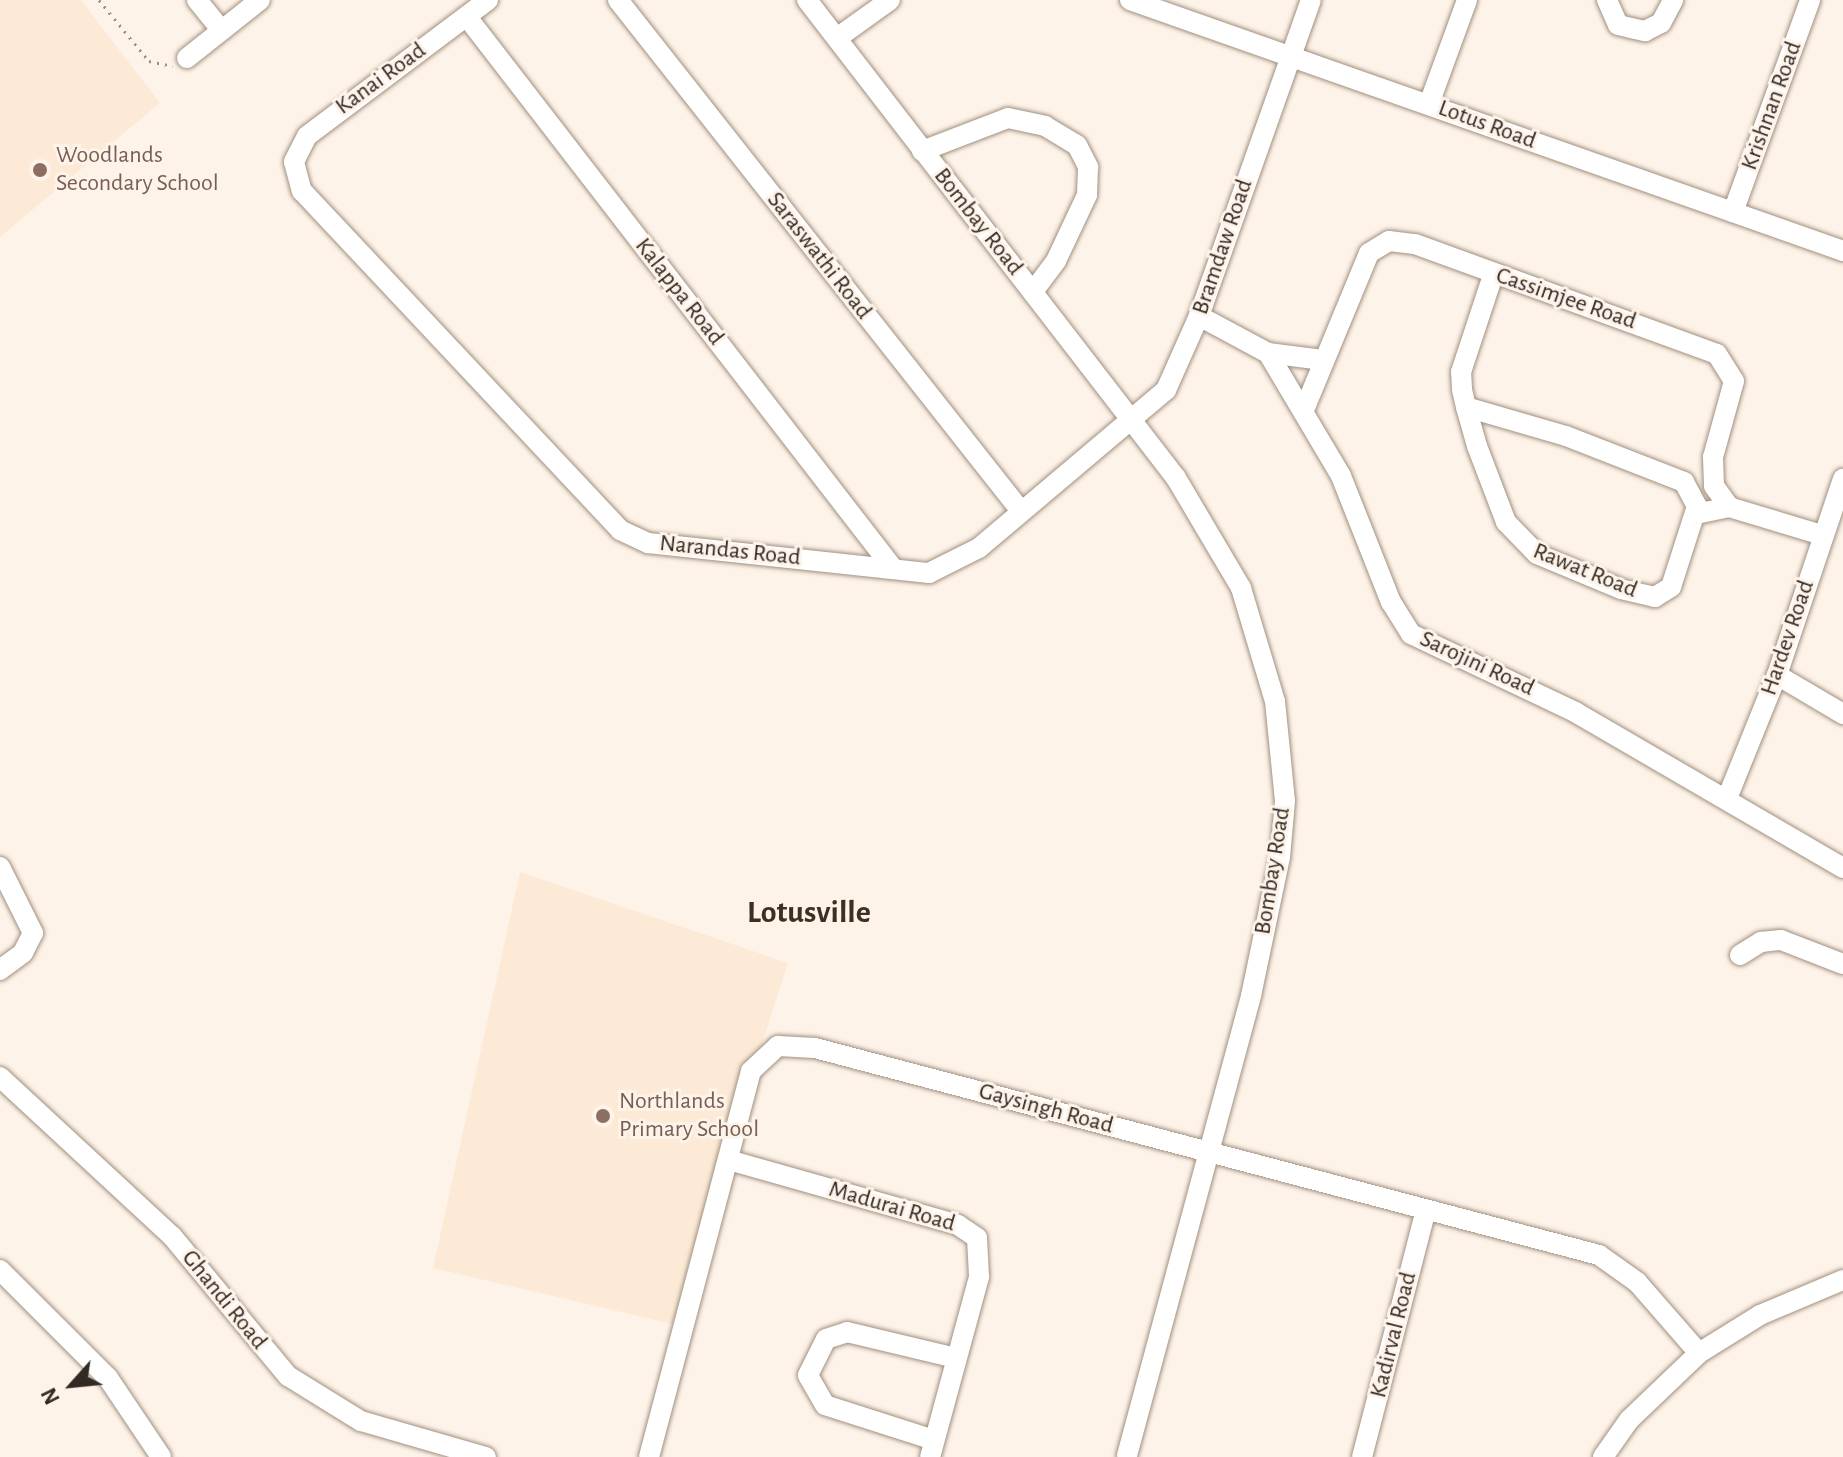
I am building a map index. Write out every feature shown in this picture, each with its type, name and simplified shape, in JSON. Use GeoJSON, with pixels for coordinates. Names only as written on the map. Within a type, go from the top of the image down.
{"type":"FeatureCollection","features":[{"type":"Feature","properties":{"kind":"street"},"geometry":{"type":"LineString","coordinates":[[197,0],[221,30]]}},
{"type":"Feature","properties":{"kind":"street"},"geometry":{"type":"LineString","coordinates":[[187,58],[260,0]]}},
{"type":"Feature","properties":{"kind":"street","name":"Kanai Road"},"geometry":{"type":"LineString","coordinates":[[294,172],[298,150],[321,123],[488,0]]}},
{"type":"Feature","properties":{"kind":"street","name":"Saraswathi Road"},"geometry":{"type":"LineString","coordinates":[[618,0],[1020,510]]}},
{"type":"Feature","properties":{"kind":"street","name":"Bombay Road"},"geometry":{"type":"LineString","coordinates":[[807,0],[1184,490],[1241,588],[1275,701],[1281,747],[1280,857],[1210,1152],[1127,1457]]}},
{"type":"Feature","properties":{"kind":"street"},"geometry":{"type":"LineString","coordinates":[[837,38],[890,0]]}},
{"type":"Feature","properties":{"kind":"street","name":"Lotus Road"},"geometry":{"type":"LineString","coordinates":[[1130,0],[1843,251]]}},
{"type":"Feature","properties":{"kind":"street"},"geometry":{"type":"LineString","coordinates":[[1290,56],[1311,0]]}},
{"type":"Feature","properties":{"kind":"street"},"geometry":{"type":"LineString","coordinates":[[1429,104],[1467,0]]}},
{"type":"Feature","properties":{"kind":"street"},"geometry":{"type":"LineString","coordinates":[[1607,0],[1618,25],[1645,31],[1661,23],[1673,0]]}},
{"type":"Feature","properties":{"kind":"street","name":"Krishnan Road"},"geometry":{"type":"LineString","coordinates":[[1733,212],[1810,0]]}},
{"type":"Feature","properties":{"kind":"street","name":"Kalappa Road"},"geometry":{"type":"LineString","coordinates":[[467,17],[892,567]]}},
{"type":"Feature","properties":{"kind":"street","name":"Bramdaw Road"},"geometry":{"type":"LineString","coordinates":[[1130,422],[1166,390],[1199,316],[1290,56]]}},
{"type":"Feature","properties":{"kind":"street","name":"Bombay Road"},"geometry":{"type":"LineString","coordinates":[[922,151],[1008,118],[1045,126],[1077,145],[1088,167],[1087,195],[1056,261],[1033,292]]}},
{"type":"Feature","properties":{"kind":"street","name":"Narandas Road"},"geometry":{"type":"LineString","coordinates":[[294,172],[302,191],[620,530],[648,543],[943,571],[1130,422]]}},
{"type":"Feature","properties":{"kind":"street","name":"Cassimjee Road"},"geometry":{"type":"LineString","coordinates":[[1304,410],[1358,272],[1377,246],[1415,244],[1493,275],[1700,344],[1726,362],[1734,390],[1712,476],[1729,507]]}},
{"type":"Feature","properties":{"kind":"street","name":"Rawat Road"},"geometry":{"type":"LineString","coordinates":[[1493,275],[1461,372],[1466,407],[1506,522],[1537,554],[1655,597],[1677,578],[1696,514]]}},
{"type":"Feature","properties":{"kind":"street","name":"Sarojini Road"},"geometry":{"type":"LineString","coordinates":[[1199,316],[1268,353],[1352,497],[1391,602],[1411,634],[1533,690],[1728,796],[1843,868]]}},
{"type":"Feature","properties":{"kind":"street"},"geometry":{"type":"LineString","coordinates":[[1268,353],[1323,360]]}},
{"type":"Feature","properties":{"kind":"street"},"geometry":{"type":"LineString","coordinates":[[1466,407],[1667,473],[1694,494],[1696,514],[1729,507],[1822,535]]}},
{"type":"Feature","properties":{"kind":"street","name":"Hardev Road"},"geometry":{"type":"LineString","coordinates":[[1728,796],[1777,675],[1843,479]]}},
{"type":"Feature","properties":{"kind":"street"},"geometry":{"type":"LineString","coordinates":[[1777,675],[1843,714]]}},
{"type":"Feature","properties":{"kind":"street"},"geometry":{"type":"LineString","coordinates":[[0,867],[33,933],[23,953],[0,970]]}},
{"type":"Feature","properties":{"kind":"street"},"geometry":{"type":"LineString","coordinates":[[1740,955],[1761,942],[1781,940],[1843,964]]}},
{"type":"Feature","properties":{"kind":"street","name":"Gaysingh Road"},"geometry":{"type":"LineString","coordinates":[[649,1457],[732,1161],[751,1071],[771,1049],[793,1045],[1210,1152],[1614,1263],[1699,1353]]}},
{"type":"Feature","properties":{"kind":"street","name":"Ghandi Road"},"geometry":{"type":"LineString","coordinates":[[0,1077],[172,1236],[288,1376],[361,1421],[486,1457]]}},
{"type":"Feature","properties":{"kind":"street","name":"Madurai Road"},"geometry":{"type":"LineString","coordinates":[[732,1161],[970,1231],[982,1261],[932,1448],[825,1405],[808,1375],[826,1339],[847,1332],[956,1358]]}},
{"type":"Feature","properties":{"kind":"street","name":"Kadirval Road"},"geometry":{"type":"LineString","coordinates":[[1362,1457],[1425,1213]]}},
{"type":"Feature","properties":{"kind":"street"},"geometry":{"type":"LineString","coordinates":[[0,1270],[108,1378],[161,1457]]}},
{"type":"Feature","properties":{"kind":"street"},"geometry":{"type":"LineString","coordinates":[[1603,1457],[1629,1420],[1699,1353],[1760,1315],[1843,1280]]}},
{"type":"Feature","properties":{"kind":"path"},"geometry":{"type":"LineString","coordinates":[[99,0],[149,61],[167,68],[187,58]]}},
{"type":"Feature","properties":{"kind":"shaded area","name":"Woodlands Secondary School"},"geometry":{"type":"Polygon","coordinates":[[[0,0],[81,0],[160,103],[0,237],[0,0]]]}},
{"type":"Feature","properties":{"kind":"shaded area","name":"Northlands Primary School"},"geometry":{"type":"Polygon","coordinates":[[[520,872],[788,963],[672,1324],[433,1268],[520,872]]]}},
{"type":"Feature","properties":{"kind":"place","name":"Woodlands Secondary School"},"geometry":{"type":"Point","coordinates":[40,170]}},
{"type":"Feature","properties":{"kind":"place","name":"Northlands Primary School"},"geometry":{"type":"Point","coordinates":[603,1116]}},
{"type":"Feature","properties":{"kind":"district","name":"Lotusville"},"geometry":{"type":"Point","coordinates":[809,912]}}]}
